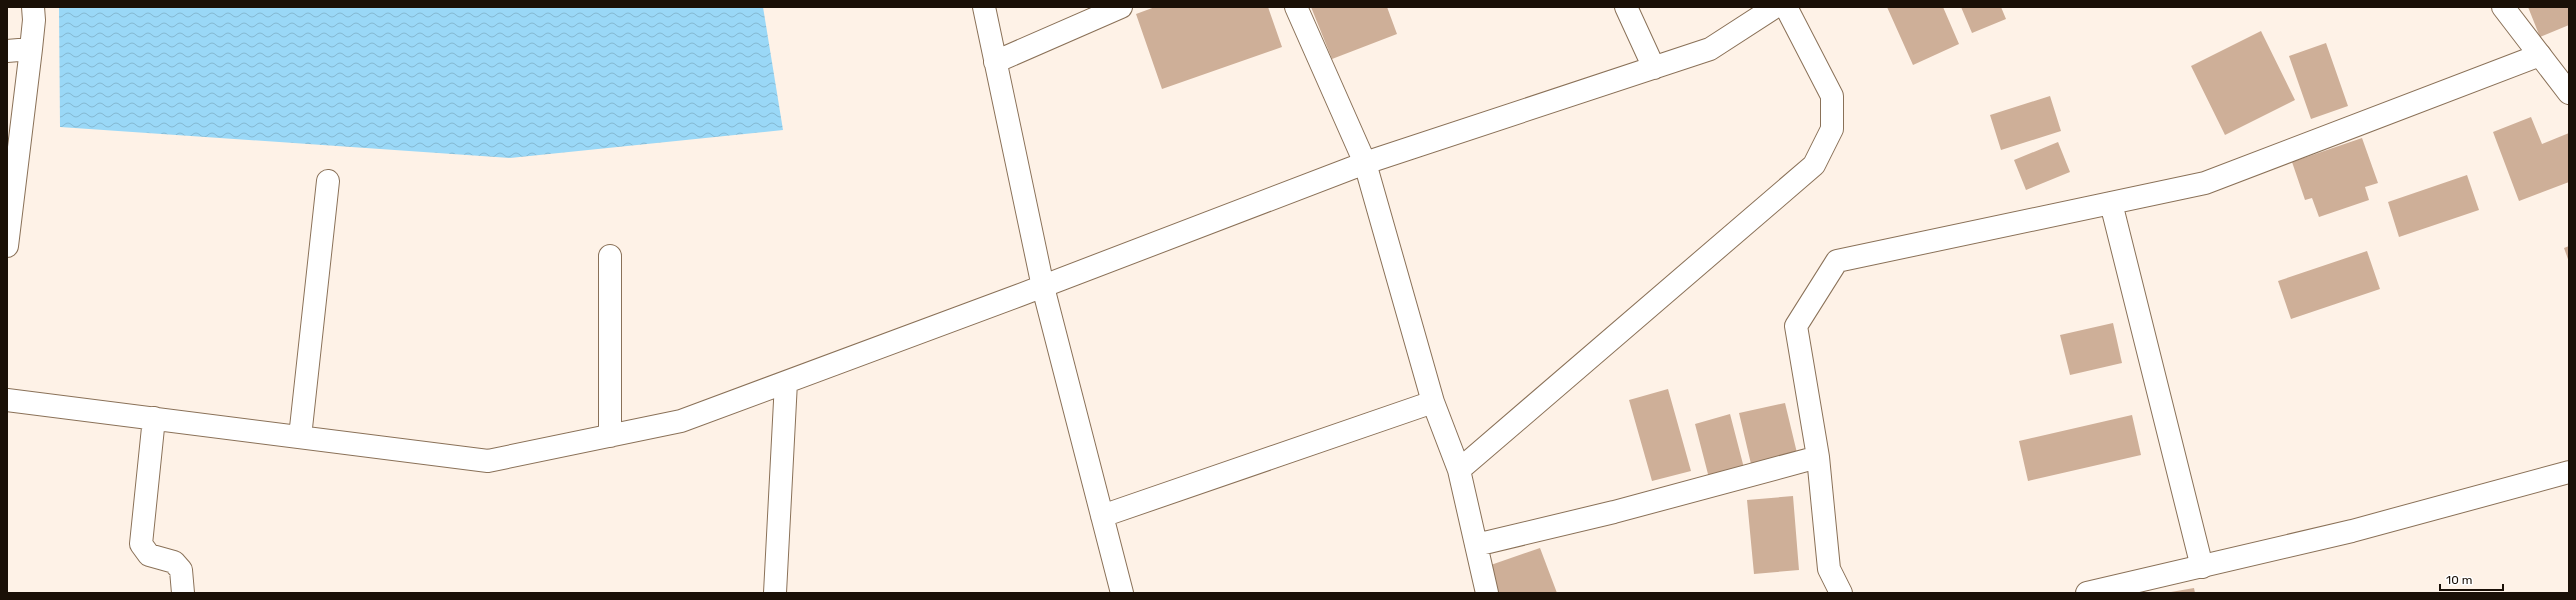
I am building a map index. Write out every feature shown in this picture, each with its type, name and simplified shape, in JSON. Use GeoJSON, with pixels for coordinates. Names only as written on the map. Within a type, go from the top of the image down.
{"type":"FeatureCollection","features":[{"type":"Feature","properties":{"kind":"street"},"geometry":{"type":"LineString","coordinates":[[7,246],[31,49],[34,20],[33,7]]}},
{"type":"Feature","properties":{"kind":"street"},"geometry":{"type":"LineString","coordinates":[[984,7],[1043,287],[1122,593]]}},
{"type":"Feature","properties":{"kind":"street"},"geometry":{"type":"LineString","coordinates":[[995,62],[1122,7]]}},
{"type":"Feature","properties":{"kind":"street"},"geometry":{"type":"LineString","coordinates":[[1296,7],[1365,163],[1433,402],[1459,470],[1487,593]]}},
{"type":"Feature","properties":{"kind":"street"},"geometry":{"type":"LineString","coordinates":[[1626,7],[1654,68]]}},
{"type":"Feature","properties":{"kind":"street"},"geometry":{"type":"LineString","coordinates":[[7,400],[488,461],[680,421],[1043,287],[1365,163],[1710,49],[1775,7]]}},
{"type":"Feature","properties":{"kind":"street"},"geometry":{"type":"LineString","coordinates":[[1459,470],[1814,165],[1832,129],[1832,96],[1786,7]]}},
{"type":"Feature","properties":{"kind":"street"},"geometry":{"type":"LineString","coordinates":[[2503,7],[2569,93]]}},
{"type":"Feature","properties":{"kind":"street"},"geometry":{"type":"LineString","coordinates":[[7,51],[31,49]]}},
{"type":"Feature","properties":{"kind":"street"},"geometry":{"type":"LineString","coordinates":[[1841,593],[1829,569],[1818,457],[1796,326],[1837,261],[2205,183],[2540,55]]}},
{"type":"Feature","properties":{"kind":"street"},"geometry":{"type":"LineString","coordinates":[[300,437],[328,181]]}},
{"type":"Feature","properties":{"kind":"street"},"geometry":{"type":"LineString","coordinates":[[2111,203],[2202,567]]}},
{"type":"Feature","properties":{"kind":"street"},"geometry":{"type":"LineString","coordinates":[[610,256],[610,436]]}},
{"type":"Feature","properties":{"kind":"street"},"geometry":{"type":"LineString","coordinates":[[775,593],[786,382]]}},
{"type":"Feature","properties":{"kind":"street"},"geometry":{"type":"LineString","coordinates":[[1102,516],[1433,402]]}},
{"type":"Feature","properties":{"kind":"street"},"geometry":{"type":"LineString","coordinates":[[154,418],[141,544],[148,554],[174,562],[181,570],[183,593]]}},
{"type":"Feature","properties":{"kind":"street"},"geometry":{"type":"LineString","coordinates":[[1476,545],[1614,512],[1818,457]]}},
{"type":"Feature","properties":{"kind":"street"},"geometry":{"type":"LineString","coordinates":[[2087,593],[2352,531],[2569,472]]}},
{"type":"Feature","properties":{"kind":"water"},"geometry":{"type":"Polygon","coordinates":[[[59,7],[763,7],[783,130],[510,158],[60,127],[59,7]]]}},
{"type":"Feature","properties":{"kind":"building"},"geometry":{"type":"Polygon","coordinates":[[[1155,7],[1268,7],[1282,47],[1162,89],[1136,14],[1155,7]]]}},
{"type":"Feature","properties":{"kind":"building"},"geometry":{"type":"Polygon","coordinates":[[[1311,7],[1387,7],[1397,34],[1332,59],[1311,7]]]}},
{"type":"Feature","properties":{"kind":"building"},"geometry":{"type":"Polygon","coordinates":[[[1887,7],[1943,7],[1959,44],[1913,65],[1887,7]]]}},
{"type":"Feature","properties":{"kind":"building"},"geometry":{"type":"Polygon","coordinates":[[[1961,7],[2001,7],[2006,19],[1972,33],[1961,7]]]}},
{"type":"Feature","properties":{"kind":"building"},"geometry":{"type":"Polygon","coordinates":[[[2528,7],[2569,7],[2569,25],[2540,37],[2528,7]]]}},
{"type":"Feature","properties":{"kind":"building"},"geometry":{"type":"Polygon","coordinates":[[[2261,31],[2295,100],[2225,135],[2191,66],[2261,31]]]}},
{"type":"Feature","properties":{"kind":"building"},"geometry":{"type":"Polygon","coordinates":[[[2326,43],[2348,106],[2311,119],[2289,56],[2326,43]]]}},
{"type":"Feature","properties":{"kind":"building"},"geometry":{"type":"Polygon","coordinates":[[[2050,96],[2061,131],[2001,150],[1990,115],[2050,96]]]}},
{"type":"Feature","properties":{"kind":"building"},"geometry":{"type":"Polygon","coordinates":[[[2531,117],[2542,144],[2569,133],[2569,182],[2519,201],[2493,132],[2531,117]]]}},
{"type":"Feature","properties":{"kind":"building"},"geometry":{"type":"Polygon","coordinates":[[[2362,138],[2378,183],[2365,187],[2369,200],[2319,217],[2312,198],[2305,200],[2292,162],[2362,138]]]}},
{"type":"Feature","properties":{"kind":"building"},"geometry":{"type":"Polygon","coordinates":[[[2058,142],[2070,172],[2026,190],[2014,160],[2058,142]]]}},
{"type":"Feature","properties":{"kind":"building"},"geometry":{"type":"Polygon","coordinates":[[[2467,175],[2479,210],[2399,237],[2388,202],[2467,175]]]}},
{"type":"Feature","properties":{"kind":"building"},"geometry":{"type":"Polygon","coordinates":[[[2569,246],[2569,262],[2564,248],[2569,246]]]}},
{"type":"Feature","properties":{"kind":"building"},"geometry":{"type":"Polygon","coordinates":[[[2367,251],[2380,289],[2291,319],[2278,281],[2367,251]]]}},
{"type":"Feature","properties":{"kind":"building"},"geometry":{"type":"Polygon","coordinates":[[[2113,323],[2122,363],[2070,375],[2060,335],[2113,323]]]}},
{"type":"Feature","properties":{"kind":"building"},"geometry":{"type":"Polygon","coordinates":[[[1668,389],[1691,471],[1652,481],[1629,400],[1668,389]]]}},
{"type":"Feature","properties":{"kind":"building"},"geometry":{"type":"Polygon","coordinates":[[[1785,403],[1797,453],[1751,464],[1739,413],[1785,403]]]}},
{"type":"Feature","properties":{"kind":"building"},"geometry":{"type":"Polygon","coordinates":[[[1730,414],[1744,468],[1709,478],[1695,424],[1730,414]]]}},
{"type":"Feature","properties":{"kind":"building"},"geometry":{"type":"Polygon","coordinates":[[[2132,415],[2141,455],[2028,481],[2019,441],[2132,415]]]}},
{"type":"Feature","properties":{"kind":"building"},"geometry":{"type":"Polygon","coordinates":[[[1793,496],[1799,570],[1754,574],[1747,500],[1793,496]]]}},
{"type":"Feature","properties":{"kind":"building"},"geometry":{"type":"Polygon","coordinates":[[[1540,548],[1557,593],[1495,593],[1485,567],[1540,548]]]}},
{"type":"Feature","properties":{"kind":"building"},"geometry":{"type":"Polygon","coordinates":[[[2194,588],[2195,593],[2171,593],[2171,592],[2194,588]]]}}]}
